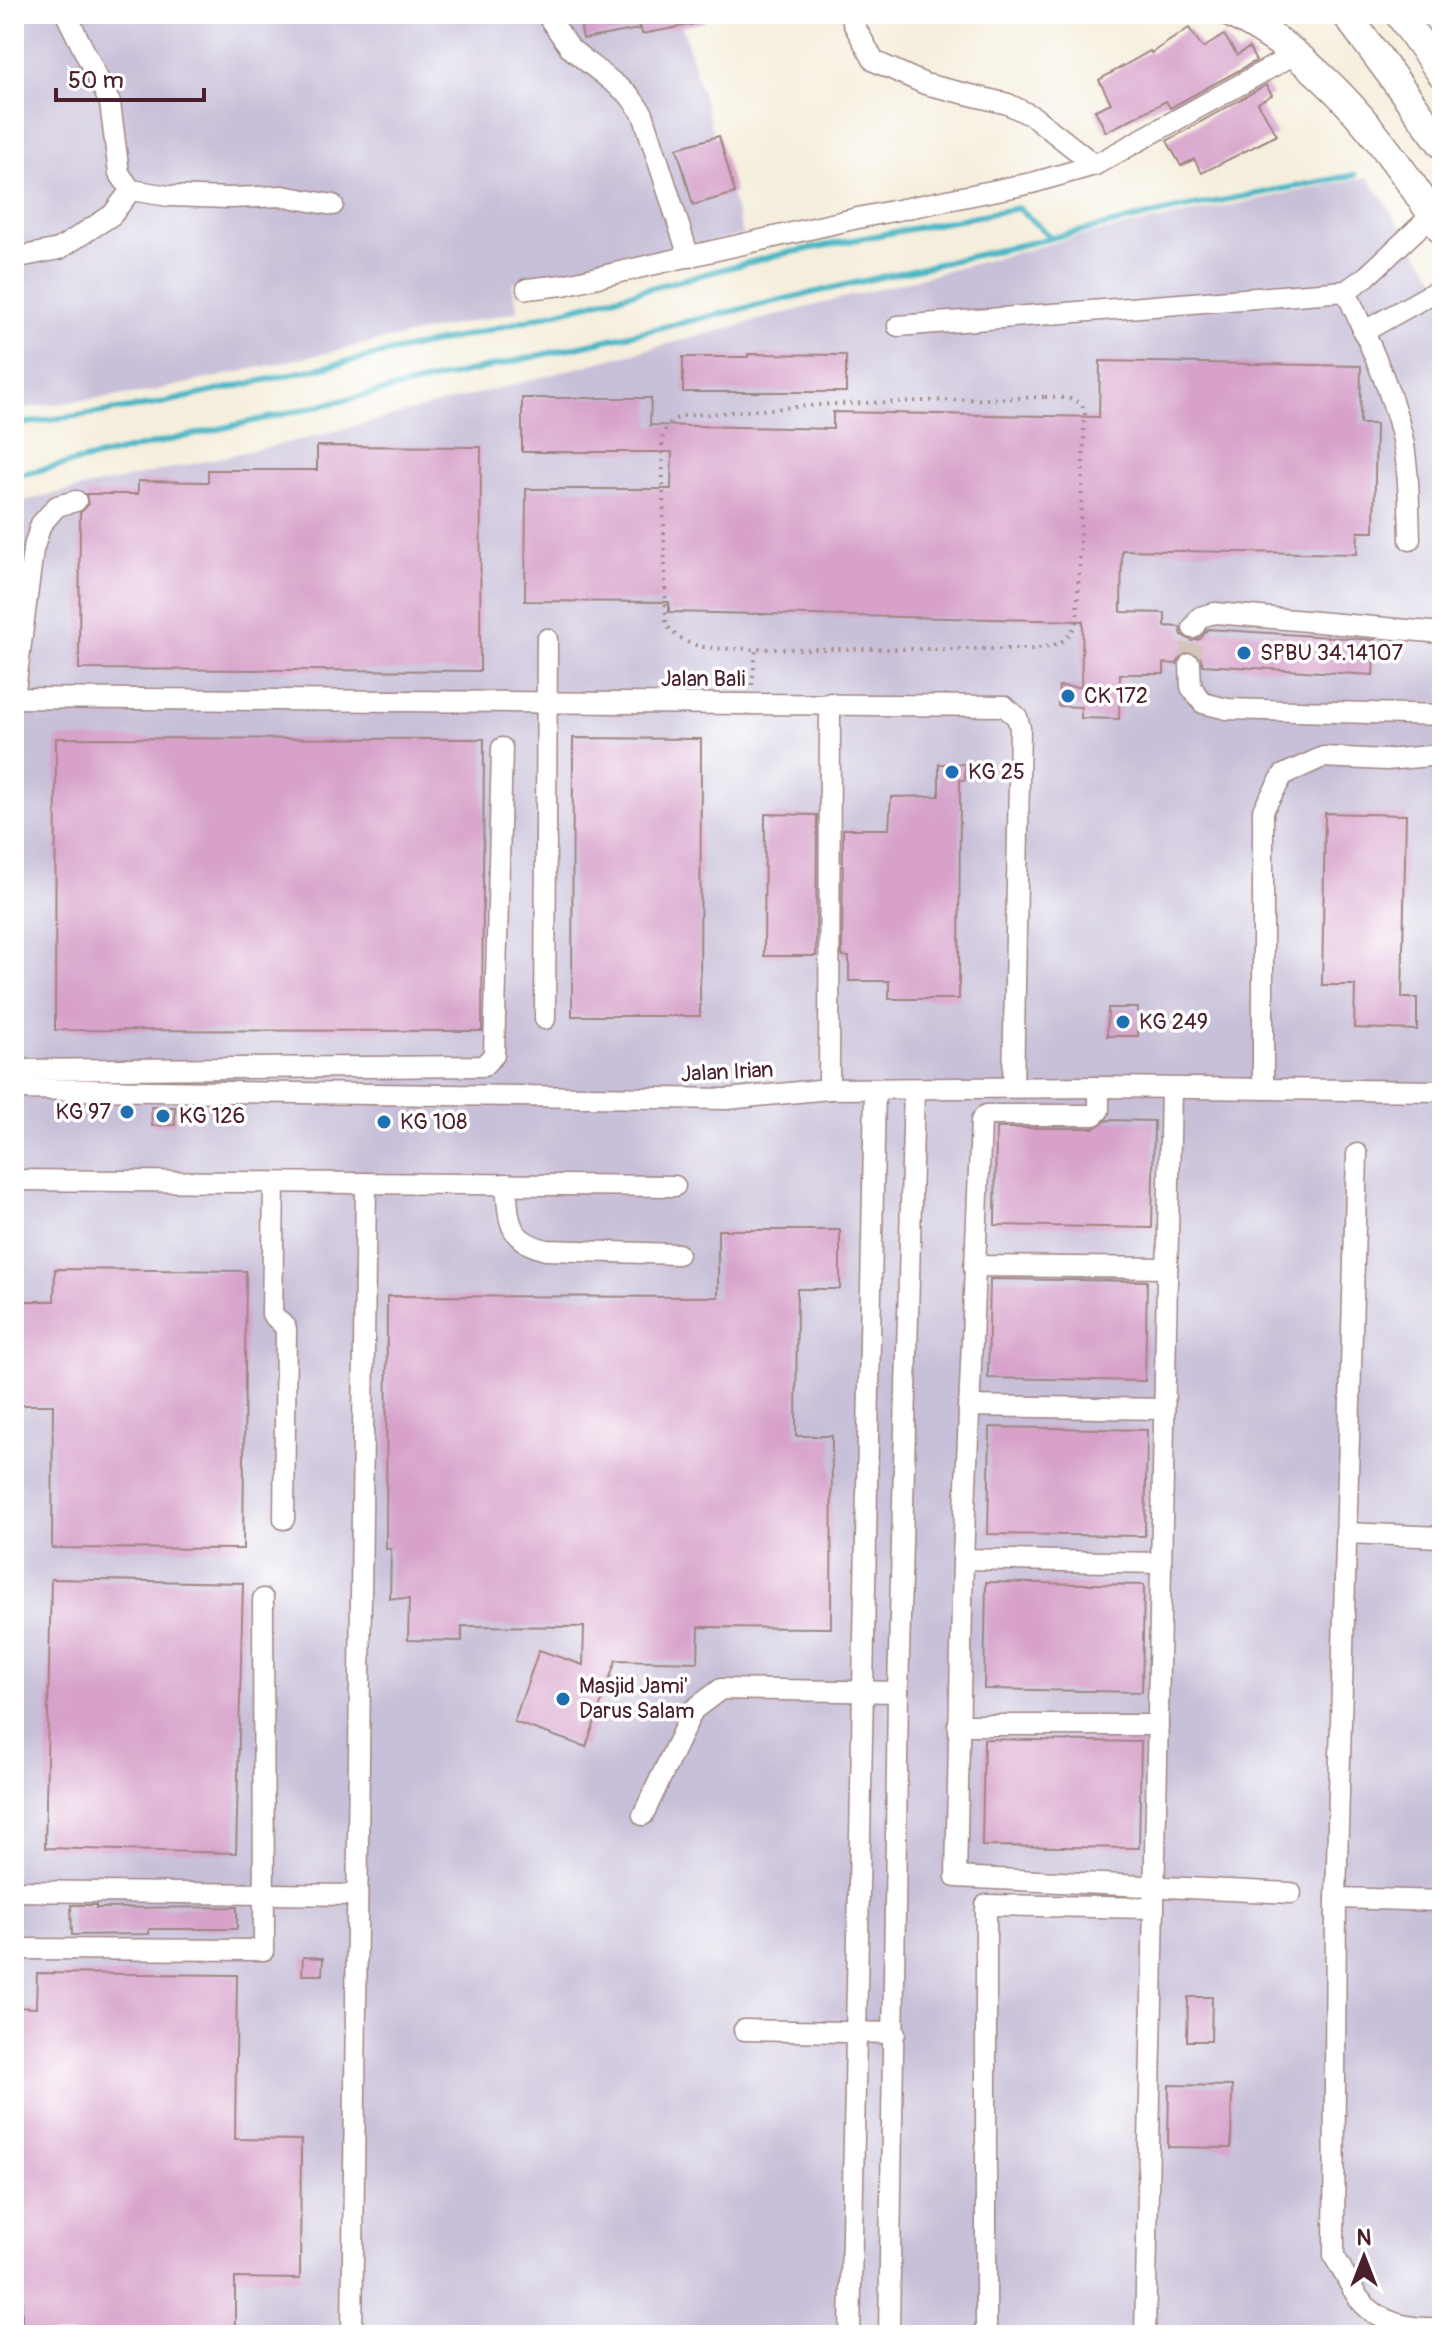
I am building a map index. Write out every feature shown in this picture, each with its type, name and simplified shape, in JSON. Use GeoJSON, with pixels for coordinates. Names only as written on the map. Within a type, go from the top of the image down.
{"type":"FeatureCollection","features":[{"type":"Feature","properties":{"kind":"highway"},"geometry":{"type":"LineString","coordinates":[[1232,14],[1297,53],[1350,104],[1432,224]]}},
{"type":"Feature","properties":{"kind":"highway"},"geometry":{"type":"LineString","coordinates":[[1346,14],[1442,144]]}},
{"type":"Feature","properties":{"kind":"highway"},"geometry":{"type":"LineString","coordinates":[[1399,14],[1442,74]]}},
{"type":"Feature","properties":{"kind":"lane"},"geometry":{"type":"LineString","coordinates":[[66,14],[110,103],[119,173],[131,190],[184,197],[283,196],[333,205]]}},
{"type":"Feature","properties":{"kind":"lane"},"geometry":{"type":"LineString","coordinates":[[546,14],[571,49],[629,95],[643,114],[689,257]]}},
{"type":"Feature","properties":{"kind":"lane"},"geometry":{"type":"LineString","coordinates":[[853,23],[874,61],[925,84],[1008,104],[1034,117],[1095,165]]}},
{"type":"Feature","properties":{"kind":"lane"},"geometry":{"type":"LineString","coordinates":[[527,289],[563,285],[858,218],[1032,183],[1095,165],[1297,53]]}},
{"type":"Feature","properties":{"kind":"lane"},"geometry":{"type":"LineString","coordinates":[[14,258],[59,249],[112,215],[131,190]]}},
{"type":"Feature","properties":{"kind":"lane"},"geometry":{"type":"LineString","coordinates":[[898,326],[1346,291],[1432,224]]}},
{"type":"Feature","properties":{"kind":"lane"},"geometry":{"type":"LineString","coordinates":[[1363,332],[1442,288]]}},
{"type":"Feature","properties":{"kind":"lane"},"geometry":{"type":"LineString","coordinates":[[1346,291],[1385,383],[1402,437],[1410,540]]}},
{"type":"Feature","properties":{"kind":"lane"},"geometry":{"type":"LineString","coordinates":[[14,698],[33,550],[41,524],[57,506],[76,501]]}},
{"type":"Feature","properties":{"kind":"lane"},"geometry":{"type":"LineString","coordinates":[[1193,628],[1200,617],[1215,613],[1442,633]]}},
{"type":"Feature","properties":{"kind":"lane"},"geometry":{"type":"LineString","coordinates":[[545,1019],[547,639]]}},
{"type":"Feature","properties":{"kind":"lane"},"geometry":{"type":"LineString","coordinates":[[1190,664],[1191,687],[1203,703],[1227,709],[1442,715]]}},
{"type":"Feature","properties":{"kind":"lane","name":"Jalan Bali"},"geometry":{"type":"LineString","coordinates":[[14,698],[1004,706],[1017,717],[1020,728],[1013,1087]]}},
{"type":"Feature","properties":{"kind":"lane"},"geometry":{"type":"LineString","coordinates":[[829,1089],[830,703]]}},
{"type":"Feature","properties":{"kind":"lane"},"geometry":{"type":"LineString","coordinates":[[14,1070],[483,1066],[494,1055],[502,748]]}},
{"type":"Feature","properties":{"kind":"lane"},"geometry":{"type":"LineString","coordinates":[[1263,1089],[1263,810],[1283,775],[1323,757],[1386,760],[1429,756]]}},
{"type":"Feature","properties":{"kind":"lane"},"geometry":{"type":"LineString","coordinates":[[1099,1087],[1099,1110],[1094,1115],[986,1115],[981,1121],[968,1406],[956,1877],[1291,1893]]}},
{"type":"Feature","properties":{"kind":"lane","name":"Jalan Irian"},"geometry":{"type":"LineString","coordinates":[[14,1089],[727,1099],[829,1089],[1099,1087],[1442,1091]]}},
{"type":"Feature","properties":{"kind":"lane"},"geometry":{"type":"LineString","coordinates":[[889,2335],[898,1692],[914,1089]]}},
{"type":"Feature","properties":{"kind":"lane"},"geometry":{"type":"LineString","coordinates":[[1145,2335],[1171,1089]]}},
{"type":"Feature","properties":{"kind":"lane"},"geometry":{"type":"LineString","coordinates":[[850,2335],[875,1090]]}},
{"type":"Feature","properties":{"kind":"lane"},"geometry":{"type":"LineString","coordinates":[[1357,1154],[1336,1898],[1334,2256],[1359,2299],[1375,2314],[1400,2325],[1442,2328]]}},
{"type":"Feature","properties":{"kind":"lane"},"geometry":{"type":"LineString","coordinates":[[14,1180],[675,1186]]}},
{"type":"Feature","properties":{"kind":"lane"},"geometry":{"type":"LineString","coordinates":[[274,1183],[272,1314],[286,1328],[284,1519]]}},
{"type":"Feature","properties":{"kind":"lane"},"geometry":{"type":"LineString","coordinates":[[352,2335],[366,1183]]}},
{"type":"Feature","properties":{"kind":"lane"},"geometry":{"type":"LineString","coordinates":[[506,1184],[512,1227],[518,1239],[528,1245],[546,1250],[678,1254]]}},
{"type":"Feature","properties":{"kind":"lane"},"geometry":{"type":"LineString","coordinates":[[974,1266],[1167,1268]]}},
{"type":"Feature","properties":{"kind":"lane"},"geometry":{"type":"LineString","coordinates":[[968,1406],[1164,1409]]}},
{"type":"Feature","properties":{"kind":"lane"},"geometry":{"type":"LineString","coordinates":[[1346,1533],[1442,1537]]}},
{"type":"Feature","properties":{"kind":"lane"},"geometry":{"type":"LineString","coordinates":[[963,1559],[1161,1563]]}},
{"type":"Feature","properties":{"kind":"lane"},"geometry":{"type":"LineString","coordinates":[[14,1949],[264,1950],[263,1599]]}},
{"type":"Feature","properties":{"kind":"lane"},"geometry":{"type":"LineString","coordinates":[[643,1815],[693,1710],[721,1689],[898,1692]]}},
{"type":"Feature","properties":{"kind":"lane"},"geometry":{"type":"LineString","coordinates":[[958,1725],[1158,1725]]}},
{"type":"Feature","properties":{"kind":"lane"},"geometry":{"type":"LineString","coordinates":[[14,1891],[357,1895]]}},
{"type":"Feature","properties":{"kind":"lane"},"geometry":{"type":"LineString","coordinates":[[1336,1898],[1442,1901]]}},
{"type":"Feature","properties":{"kind":"lane"},"geometry":{"type":"LineString","coordinates":[[986,2335],[986,1905],[1154,1908]]}},
{"type":"Feature","properties":{"kind":"lane"},"geometry":{"type":"LineString","coordinates":[[744,2030],[895,2033]]}},
{"type":"Feature","properties":{"kind":"path"},"geometry":{"type":"LineString","coordinates":[[1045,397],[1068,398],[1081,403],[1085,411],[1077,619],[1073,633],[1065,640],[1032,649],[756,649],[712,648],[686,643],[671,632],[666,623],[662,439],[666,426],[672,420],[682,416],[849,403],[1045,397]]}},
{"type":"Feature","properties":{"kind":"path"},"geometry":{"type":"LineString","coordinates":[[750,703],[756,649]]}},
{"type":"Feature","properties":{"kind":"shaded area"},"geometry":{"type":"Polygon","coordinates":[[[14,14],[633,14],[635,23],[679,15],[743,235],[512,283],[518,311],[148,392],[14,409],[14,14]]]}},
{"type":"Feature","properties":{"kind":"shaded area"},"geometry":{"type":"Polygon","coordinates":[[[1368,177],[1442,288],[1442,2335],[14,2335],[14,503],[309,438],[1080,236],[1368,177]]]}},
{"type":"Feature","properties":{"kind":"building"},"geometry":{"type":"Polygon","coordinates":[[[612,14],[636,14],[639,29],[583,39],[580,23],[612,17],[612,14]]]}},
{"type":"Feature","properties":{"kind":"building"},"geometry":{"type":"Polygon","coordinates":[[[704,14],[705,22],[642,34],[639,17],[704,14]]]}},
{"type":"Feature","properties":{"kind":"building"},"geometry":{"type":"Polygon","coordinates":[[[1189,28],[1203,48],[1224,35],[1237,55],[1249,48],[1256,61],[1170,108],[1166,101],[1106,132],[1095,110],[1111,103],[1099,80],[1151,53],[1189,28]]]}},
{"type":"Feature","properties":{"kind":"building"},"geometry":{"type":"Polygon","coordinates":[[[1266,85],[1272,95],[1258,103],[1277,135],[1202,173],[1194,159],[1181,166],[1167,141],[1266,85]]]}},
{"type":"Feature","properties":{"kind":"building"},"geometry":{"type":"Polygon","coordinates":[[[719,136],[735,193],[693,205],[677,148],[719,136]]]}},
{"type":"Feature","properties":{"kind":"building"},"geometry":{"type":"Polygon","coordinates":[[[748,354],[846,355],[846,392],[683,392],[683,357],[748,357],[748,354]]]}},
{"type":"Feature","properties":{"kind":"building"},"geometry":{"type":"Polygon","coordinates":[[[1100,361],[1361,366],[1360,424],[1376,424],[1374,532],[1358,532],[1357,554],[1122,550],[1121,612],[1165,613],[1165,626],[1180,627],[1182,635],[1192,641],[1200,639],[1208,629],[1375,640],[1373,675],[1203,665],[1200,656],[1189,651],[1182,654],[1177,664],[1164,663],[1164,674],[1120,674],[1119,719],[1081,718],[1081,707],[1058,706],[1059,686],[1081,687],[1083,621],[669,612],[669,602],[525,601],[526,489],[671,489],[672,452],[522,452],[522,398],[651,398],[650,425],[833,429],[833,412],[1099,417],[1100,361]]]}},
{"type":"Feature","properties":{"kind":"building"},"geometry":{"type":"Polygon","coordinates":[[[317,446],[481,447],[480,671],[79,669],[80,513],[88,505],[86,494],[138,494],[138,481],[208,482],[208,470],[317,470],[317,446]]]}},
{"type":"Feature","properties":{"kind":"building"},"geometry":{"type":"Polygon","coordinates":[[[56,738],[484,739],[482,1031],[55,1030],[56,738]]]}},
{"type":"Feature","properties":{"kind":"building"},"geometry":{"type":"Polygon","coordinates":[[[573,738],[701,739],[700,1016],[572,1016],[573,738]]]}},
{"type":"Feature","properties":{"kind":"building"},"geometry":{"type":"Polygon","coordinates":[[[939,764],[965,764],[965,780],[960,780],[959,999],[889,999],[889,981],[849,981],[849,957],[842,956],[843,829],[889,829],[891,797],[939,796],[939,764]]]}},
{"type":"Feature","properties":{"kind":"building"},"geometry":{"type":"Polygon","coordinates":[[[1325,813],[1406,815],[1402,998],[1417,998],[1417,1030],[1354,1028],[1355,985],[1322,985],[1325,813]]]}},
{"type":"Feature","properties":{"kind":"building"},"geometry":{"type":"Polygon","coordinates":[[[765,814],[817,815],[816,956],[764,956],[765,814]]]}},
{"type":"Feature","properties":{"kind":"building","name":"KG 249"},"geometry":{"type":"Polygon","coordinates":[[[1108,1008],[1138,1008],[1138,1036],[1107,1036],[1108,1008]]]}},
{"type":"Feature","properties":{"kind":"building","name":"KG 126"},"geometry":{"type":"Polygon","coordinates":[[[151,1107],[175,1107],[175,1125],[152,1126],[151,1107]]]}},
{"type":"Feature","properties":{"kind":"building"},"geometry":{"type":"Polygon","coordinates":[[[1107,1120],[1154,1121],[1152,1228],[995,1225],[996,1128],[1094,1128],[1107,1120]]]}},
{"type":"Feature","properties":{"kind":"building"},"geometry":{"type":"Polygon","coordinates":[[[718,1230],[840,1230],[840,1289],[797,1289],[796,1436],[832,1436],[831,1628],[699,1627],[698,1662],[616,1660],[586,1747],[514,1722],[539,1650],[583,1665],[584,1627],[462,1626],[462,1641],[408,1640],[409,1599],[390,1598],[391,1549],[386,1549],[387,1296],[718,1297],[718,1230]]]}},
{"type":"Feature","properties":{"kind":"building"},"geometry":{"type":"Polygon","coordinates":[[[55,1269],[246,1271],[243,1549],[52,1548],[53,1405],[14,1405],[14,1301],[54,1301],[55,1269]]]}},
{"type":"Feature","properties":{"kind":"building"},"geometry":{"type":"Polygon","coordinates":[[[990,1279],[1147,1281],[1145,1381],[988,1378],[990,1279]]]}},
{"type":"Feature","properties":{"kind":"building"},"geometry":{"type":"Polygon","coordinates":[[[990,1427],[1147,1430],[1145,1536],[988,1534],[990,1427]]]}},
{"type":"Feature","properties":{"kind":"building"},"geometry":{"type":"Polygon","coordinates":[[[51,1579],[243,1583],[236,1853],[45,1848],[51,1579]]]}},
{"type":"Feature","properties":{"kind":"building"},"geometry":{"type":"Polygon","coordinates":[[[986,1582],[1144,1585],[1142,1692],[984,1689],[986,1582]]]}},
{"type":"Feature","properties":{"kind":"building"},"geometry":{"type":"Polygon","coordinates":[[[984,1739],[1141,1742],[1139,1848],[982,1846],[984,1739]]]}},
{"type":"Feature","properties":{"kind":"building"},"geometry":{"type":"Polygon","coordinates":[[[71,1905],[96,1905],[96,1908],[237,1907],[237,1929],[149,1929],[149,1934],[72,1935],[71,1905]]]}},
{"type":"Feature","properties":{"kind":"building"},"geometry":{"type":"Polygon","coordinates":[[[303,1957],[323,1958],[322,1975],[302,1975],[303,1957]]]}},
{"type":"Feature","properties":{"kind":"building"},"geometry":{"type":"Polygon","coordinates":[[[37,1973],[237,1975],[235,2139],[301,2140],[300,2279],[235,2278],[235,2335],[22,2335],[22,2292],[14,2292],[14,2007],[36,2008],[37,1973]]]}},
{"type":"Feature","properties":{"kind":"building"},"geometry":{"type":"Polygon","coordinates":[[[1188,1997],[1212,1997],[1211,2041],[1187,2041],[1188,1997]]]}},
{"type":"Feature","properties":{"kind":"building"},"geometry":{"type":"Polygon","coordinates":[[[1169,2085],[1232,2086],[1231,2148],[1168,2147],[1169,2085]]]}},
{"type":"Feature","properties":{"kind":"waterway"},"geometry":{"type":"LineString","coordinates":[[14,476],[1173,210],[1355,175]]}},
{"type":"Feature","properties":{"kind":"waterway"},"geometry":{"type":"LineString","coordinates":[[14,425],[157,404],[477,333],[782,254],[1018,208],[1052,238]]}},
{"type":"Feature","properties":{"kind":"tunnel"},"geometry":{"type":"LineString","coordinates":[[1190,664],[1193,628]]}},
{"type":"Feature","properties":{"kind":"place","name":"SPBU 34.14107"},"geometry":{"type":"Point","coordinates":[1244,653]}},
{"type":"Feature","properties":{"kind":"place","name":"CK 172"},"geometry":{"type":"Point","coordinates":[1068,696]}},
{"type":"Feature","properties":{"kind":"place","name":"KG 25"},"geometry":{"type":"Point","coordinates":[952,772]}},
{"type":"Feature","properties":{"kind":"place","name":"KG 249"},"geometry":{"type":"Point","coordinates":[1123,1022]}},
{"type":"Feature","properties":{"kind":"place","name":"KG 97"},"geometry":{"type":"Point","coordinates":[127,1112]}},
{"type":"Feature","properties":{"kind":"place","name":"KG 126"},"geometry":{"type":"Point","coordinates":[163,1116]}},
{"type":"Feature","properties":{"kind":"place","name":"KG 108"},"geometry":{"type":"Point","coordinates":[384,1122]}},
{"type":"Feature","properties":{"kind":"place","name":"Masjid Jami' Darus Salam"},"geometry":{"type":"Point","coordinates":[563,1699]}}]}
